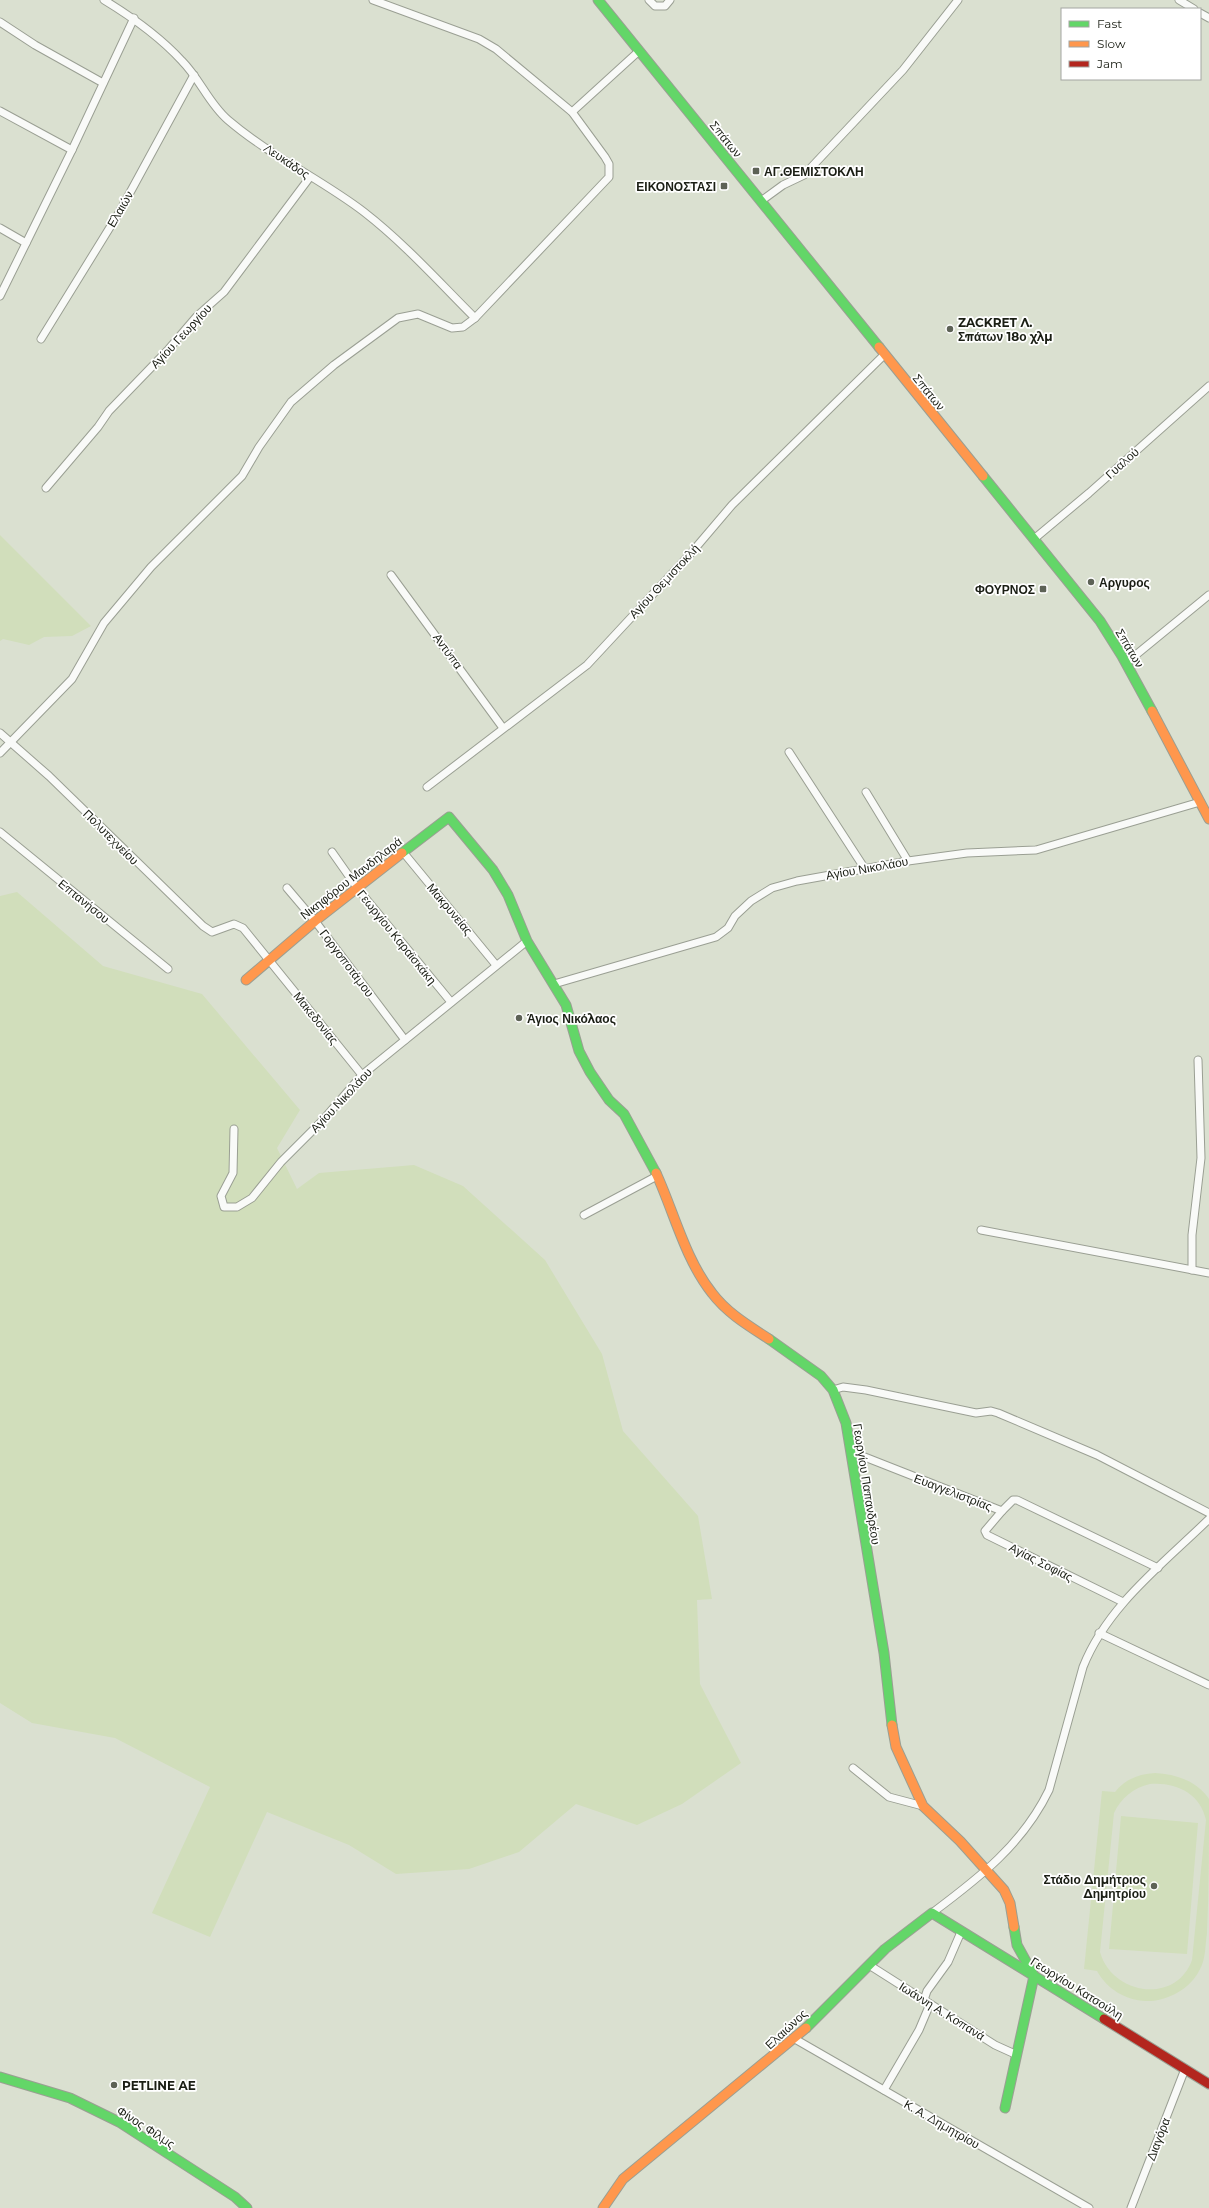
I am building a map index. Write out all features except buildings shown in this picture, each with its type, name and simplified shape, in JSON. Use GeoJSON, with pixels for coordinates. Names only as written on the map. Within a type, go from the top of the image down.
{"type":"FeatureCollection","features":[{"type":"Feature","properties":{"kind":"street","name":"Λευκάδος"},"geometry":{"type":"LineString","coordinates":[[104,0],[134,18],[182,60],[194,75],[215,107],[229,120],[310,177],[364,212],[404,248],[475,318]]}},
{"type":"Feature","properties":{"kind":"street"},"geometry":{"type":"LineString","coordinates":[[0,753],[72,679],[104,623],[152,567],[242,476],[259,447],[291,402],[334,366],[398,318],[418,314],[452,328],[463,327],[475,318],[609,177],[609,164],[572,112],[496,49],[479,39],[373,0]]}},
{"type":"Feature","properties":{"kind":"street","name":"Σπάτων"},"geometry":{"type":"LineString","coordinates":[[598,0],[1100,621],[1126,663],[1209,819]]}},
{"type":"Feature","properties":{"kind":"street"},"geometry":{"type":"LineString","coordinates":[[649,0],[655,6],[665,6],[670,0]]}},
{"type":"Feature","properties":{"kind":"street"},"geometry":{"type":"LineString","coordinates":[[761,201],[783,185],[804,176],[903,70],[958,0]]}},
{"type":"Feature","properties":{"kind":"street"},"geometry":{"type":"LineString","coordinates":[[1178,0],[1192,8]]}},
{"type":"Feature","properties":{"kind":"street"},"geometry":{"type":"LineString","coordinates":[[0,296],[72,150],[134,18]]}},
{"type":"Feature","properties":{"kind":"street"},"geometry":{"type":"LineString","coordinates":[[0,22],[35,45],[103,83]]}},
{"type":"Feature","properties":{"kind":"street"},"geometry":{"type":"LineString","coordinates":[[572,112],[639,51]]}},
{"type":"Feature","properties":{"kind":"street","name":"Ελαιών"},"geometry":{"type":"LineString","coordinates":[[41,338],[116,217],[194,75]]}},
{"type":"Feature","properties":{"kind":"street"},"geometry":{"type":"LineString","coordinates":[[0,111],[72,150]]}},
{"type":"Feature","properties":{"kind":"street","name":"Αγίου Γεωργίου"},"geometry":{"type":"LineString","coordinates":[[46,488],[98,427],[109,411],[167,352],[197,316],[224,292],[310,177]]}},
{"type":"Feature","properties":{"kind":"street"},"geometry":{"type":"LineString","coordinates":[[0,228],[26,243]]}},
{"type":"Feature","properties":{"kind":"street","name":"Αγίου Θεμιστοκλή"},"geometry":{"type":"LineString","coordinates":[[427,787],[587,665],[692,552],[732,506],[884,355]]}},
{"type":"Feature","properties":{"kind":"street","name":"Γυαλού"},"geometry":{"type":"LineString","coordinates":[[1034,539],[1090,493],[1209,386]]}},
{"type":"Feature","properties":{"kind":"street","name":"Αντύπα"},"geometry":{"type":"LineString","coordinates":[[391,575],[503,728]]}},
{"type":"Feature","properties":{"kind":"street"},"geometry":{"type":"LineString","coordinates":[[1126,663],[1209,595]]}},
{"type":"Feature","properties":{"kind":"street","name":"Πολυτεχνείου"},"geometry":{"type":"LineString","coordinates":[[0,733],[49,776],[148,874],[212,932]]}},
{"type":"Feature","properties":{"kind":"street"},"geometry":{"type":"LineString","coordinates":[[789,752],[865,869]]}},
{"type":"Feature","properties":{"kind":"street"},"geometry":{"type":"LineString","coordinates":[[866,792],[908,861]]}},
{"type":"Feature","properties":{"kind":"street","name":"Αγίου Νικολάου"},"geometry":{"type":"LineString","coordinates":[[554,984],[716,937],[728,928],[751,901],[772,888],[797,881],[908,861],[967,853],[1036,850],[1200,802]]}},
{"type":"Feature","properties":{"kind":"street","name":"Νικηφόρου Μανδηλαρά"},"geometry":{"type":"LineString","coordinates":[[246,980],[315,921],[449,817]]}},
{"type":"Feature","properties":{"kind":"street","name":"Γεωργίου Παπανδρέου"},"geometry":{"type":"LineString","coordinates":[[449,817],[496,876],[519,918],[527,941],[566,1005],[579,1051],[590,1072],[609,1100],[624,1114],[657,1176],[696,1270],[712,1294],[736,1317],[791,1353],[821,1376],[833,1390],[846,1423],[852,1452],[896,1747],[923,1806],[988,1870],[1007,1896],[1017,1945],[1034,1976]]}},
{"type":"Feature","properties":{"kind":"street","name":"Επτανήσου"},"geometry":{"type":"LineString","coordinates":[[0,832],[168,970]]}},
{"type":"Feature","properties":{"kind":"street","name":"Γεωργίου Καραϊσκάκη"},"geometry":{"type":"LineString","coordinates":[[332,852],[358,889],[451,1002]]}},
{"type":"Feature","properties":{"kind":"street","name":"Μακρυνείας"},"geometry":{"type":"LineString","coordinates":[[403,852],[496,965]]}},
{"type":"Feature","properties":{"kind":"street","name":"Γοργοποτάμου"},"geometry":{"type":"LineString","coordinates":[[287,888],[315,921],[405,1040]]}},
{"type":"Feature","properties":{"kind":"street","name":"Μακεδονίας"},"geometry":{"type":"LineString","coordinates":[[212,932],[234,924],[243,928],[362,1075]]}},
{"type":"Feature","properties":{"kind":"street","name":"Αγίου Νικολάου"},"geometry":{"type":"LineString","coordinates":[[234,1129],[233,1173],[221,1196],[224,1207],[237,1207],[252,1198],[281,1162],[323,1120],[362,1075],[527,941]]}},
{"type":"Feature","properties":{"kind":"street"},"geometry":{"type":"LineString","coordinates":[[1192,1270],[1192,1235],[1201,1158],[1198,1060]]}},
{"type":"Feature","properties":{"kind":"street"},"geometry":{"type":"LineString","coordinates":[[584,1215],[657,1176]]}},
{"type":"Feature","properties":{"kind":"street"},"geometry":{"type":"LineString","coordinates":[[981,1230],[1209,1273]]}},
{"type":"Feature","properties":{"kind":"street"},"geometry":{"type":"LineString","coordinates":[[833,1390],[843,1387],[866,1390],[976,1413],[991,1411],[998,1413],[1097,1455],[1209,1513]]}},
{"type":"Feature","properties":{"kind":"street","name":"Ευαγγελιστρίας"},"geometry":{"type":"LineString","coordinates":[[852,1452],[1002,1511],[1013,1500],[1017,1500],[1158,1568]]}},
{"type":"Feature","properties":{"kind":"street","name":"Αγίας Σοφίας"},"geometry":{"type":"LineString","coordinates":[[1002,1511],[985,1531],[987,1535],[1123,1602]]}},
{"type":"Feature","properties":{"kind":"street","name":"Ελαιώνος"},"geometry":{"type":"LineString","coordinates":[[603,2208],[623,2178],[795,2039],[885,1949],[988,1870],[1009,1849],[1041,1806],[1049,1790],[1083,1667],[1099,1633],[1123,1602],[1209,1519]]}},
{"type":"Feature","properties":{"kind":"street"},"geometry":{"type":"LineString","coordinates":[[1099,1633],[1209,1685]]}},
{"type":"Feature","properties":{"kind":"street"},"geometry":{"type":"LineString","coordinates":[[853,1768],[889,1797],[923,1806]]}},
{"type":"Feature","properties":{"kind":"street","name":"Γεωργίου Κατσούλη"},"geometry":{"type":"LineString","coordinates":[[932,1913],[1209,2084]]}},
{"type":"Feature","properties":{"kind":"street"},"geometry":{"type":"LineString","coordinates":[[884,2090],[919,2030],[927,2002],[927,1991],[948,1962],[961,1932]]}},
{"type":"Feature","properties":{"kind":"street","name":"Ιωάννη Α. Κοπανά"},"geometry":{"type":"LineString","coordinates":[[869,1964],[995,2045],[1017,2056]]}},
{"type":"Feature","properties":{"kind":"street"},"geometry":{"type":"LineString","coordinates":[[1005,2108],[1034,1976]]}},
{"type":"Feature","properties":{"kind":"street","name":"Κ. Α. Δημητρίου"},"geometry":{"type":"LineString","coordinates":[[795,2039],[1089,2208]]}},
{"type":"Feature","properties":{"kind":"street","name":"Διαγόρα"},"geometry":{"type":"LineString","coordinates":[[1131,2208],[1185,2069]]}},
{"type":"Feature","properties":{"kind":"street","name":"Φίνος Φίλμς"},"geometry":{"type":"LineString","coordinates":[[0,2077],[70,2098],[119,2122],[235,2197],[247,2208]]}},
{"type":"Feature","properties":{"kind":"green space"},"geometry":{"type":"Polygon","coordinates":[[[0,535],[91,626],[72,636],[44,637],[29,645],[3,639],[0,641],[0,535]]]}},
{"type":"Feature","properties":{"kind":"green space"},"geometry":{"type":"Polygon","coordinates":[[[17,892],[103,966],[202,994],[300,1110],[277,1148],[297,1189],[319,1173],[414,1165],[463,1186],[545,1260],[602,1354],[623,1431],[698,1516],[712,1599],[697,1600],[700,1684],[741,1763],[682,1804],[637,1825],[576,1804],[519,1852],[469,1869],[396,1874],[349,1845],[267,1812],[210,1937],[152,1913],[210,1787],[115,1738],[32,1723],[0,1703],[0,896],[17,892]]]}},
{"type":"Feature","properties":{"kind":"green space"},"geometry":{"type":"Polygon","coordinates":[[[1155,1773],[1178,1777],[1198,1787],[1209,1799],[1207,1933],[1204,1958],[1195,1977],[1184,1989],[1169,1997],[1154,2001],[1138,2000],[1124,1996],[1111,1988],[1097,1971],[1084,1969],[1102,1791],[1115,1792],[1119,1787],[1133,1778],[1155,1773]],[[1150,1784],[1138,1788],[1128,1794],[1114,1813],[1100,1952],[1107,1967],[1117,1978],[1130,1985],[1144,1989],[1159,1989],[1173,1984],[1184,1974],[1192,1960],[1206,1820],[1198,1803],[1186,1791],[1178,1787],[1150,1784]]]}},
{"type":"Feature","properties":{"kind":"green space","name":"Στάδιο Δημήτριος Δημητρίου"},"geometry":{"type":"Polygon","coordinates":[[[1121,1816],[1198,1823],[1187,1954],[1109,1949],[1121,1816]]]}},
{"type":"Feature","properties":{"kind":"traffic: fast"},"geometry":{"type":"LineString","coordinates":[[598,0],[879,347]]}},
{"type":"Feature","properties":{"kind":"traffic: fast"},"geometry":{"type":"LineString","coordinates":[[983,476],[1100,621],[1122,656],[1152,711]]}},
{"type":"Feature","properties":{"kind":"traffic: fast"},"geometry":{"type":"LineString","coordinates":[[402,853],[449,817],[493,870],[508,895],[527,941],[566,1005],[579,1051],[590,1072],[609,1100],[624,1114],[656,1173]]}},
{"type":"Feature","properties":{"kind":"traffic: fast"},"geometry":{"type":"LineString","coordinates":[[769,1339],[821,1376],[833,1390],[846,1423],[884,1653],[892,1725]]}},
{"type":"Feature","properties":{"kind":"traffic: fast"},"geometry":{"type":"LineString","coordinates":[[806,2028],[885,1949],[932,1913],[1104,2019]]}},
{"type":"Feature","properties":{"kind":"traffic: fast"},"geometry":{"type":"LineString","coordinates":[[1005,2108],[1034,1976],[1017,1945],[1014,1927]]}},
{"type":"Feature","properties":{"kind":"traffic: fast"},"geometry":{"type":"LineString","coordinates":[[0,2077],[70,2098],[119,2122],[235,2197],[247,2208]]}},
{"type":"Feature","properties":{"kind":"traffic: slow"},"geometry":{"type":"LineString","coordinates":[[879,347],[983,476]]}},
{"type":"Feature","properties":{"kind":"traffic: slow"},"geometry":{"type":"LineString","coordinates":[[1152,711],[1209,819]]}},
{"type":"Feature","properties":{"kind":"traffic: slow"},"geometry":{"type":"LineString","coordinates":[[246,980],[315,921],[402,853]]}},
{"type":"Feature","properties":{"kind":"traffic: slow"},"geometry":{"type":"LineString","coordinates":[[656,1173],[687,1250],[703,1280],[724,1307],[769,1339]]}},
{"type":"Feature","properties":{"kind":"traffic: slow"},"geometry":{"type":"LineString","coordinates":[[892,1725],[896,1747],[923,1806],[960,1841],[1004,1890],[1010,1903],[1014,1927]]}},
{"type":"Feature","properties":{"kind":"traffic: slow"},"geometry":{"type":"LineString","coordinates":[[603,2208],[623,2179],[806,2028]]}},
{"type":"Feature","properties":{"kind":"traffic: jam"},"geometry":{"type":"LineString","coordinates":[[1104,2019],[1209,2084]]}},
{"type":"Feature","properties":{"kind":"place","name":"ΑΓ.ΘΕΜΙΣΤΟΚΛΗ"},"geometry":{"type":"Point","coordinates":[756,171]}},
{"type":"Feature","properties":{"kind":"place","name":"ΕΙΚΟΝΟΣΤΑΣΙ"},"geometry":{"type":"Point","coordinates":[724,186]}},
{"type":"Feature","properties":{"kind":"place","name":"ZACKRET Λ. Σπάτων 18ο χλμ"},"geometry":{"type":"Point","coordinates":[950,329]}},
{"type":"Feature","properties":{"kind":"place","name":"Αργυρος"},"geometry":{"type":"Point","coordinates":[1091,582]}},
{"type":"Feature","properties":{"kind":"place","name":"ΦΟΥΡΝΟΣ"},"geometry":{"type":"Point","coordinates":[1043,589]}},
{"type":"Feature","properties":{"kind":"place","name":"Άγιος Νικόλαος"},"geometry":{"type":"Point","coordinates":[519,1018]}},
{"type":"Feature","properties":{"kind":"place","name":"Στάδιο Δημήτριος Δημητρίου"},"geometry":{"type":"Point","coordinates":[1154,1886]}},
{"type":"Feature","properties":{"kind":"place","name":"PETLINE AE"},"geometry":{"type":"Point","coordinates":[114,2085]}}]}
